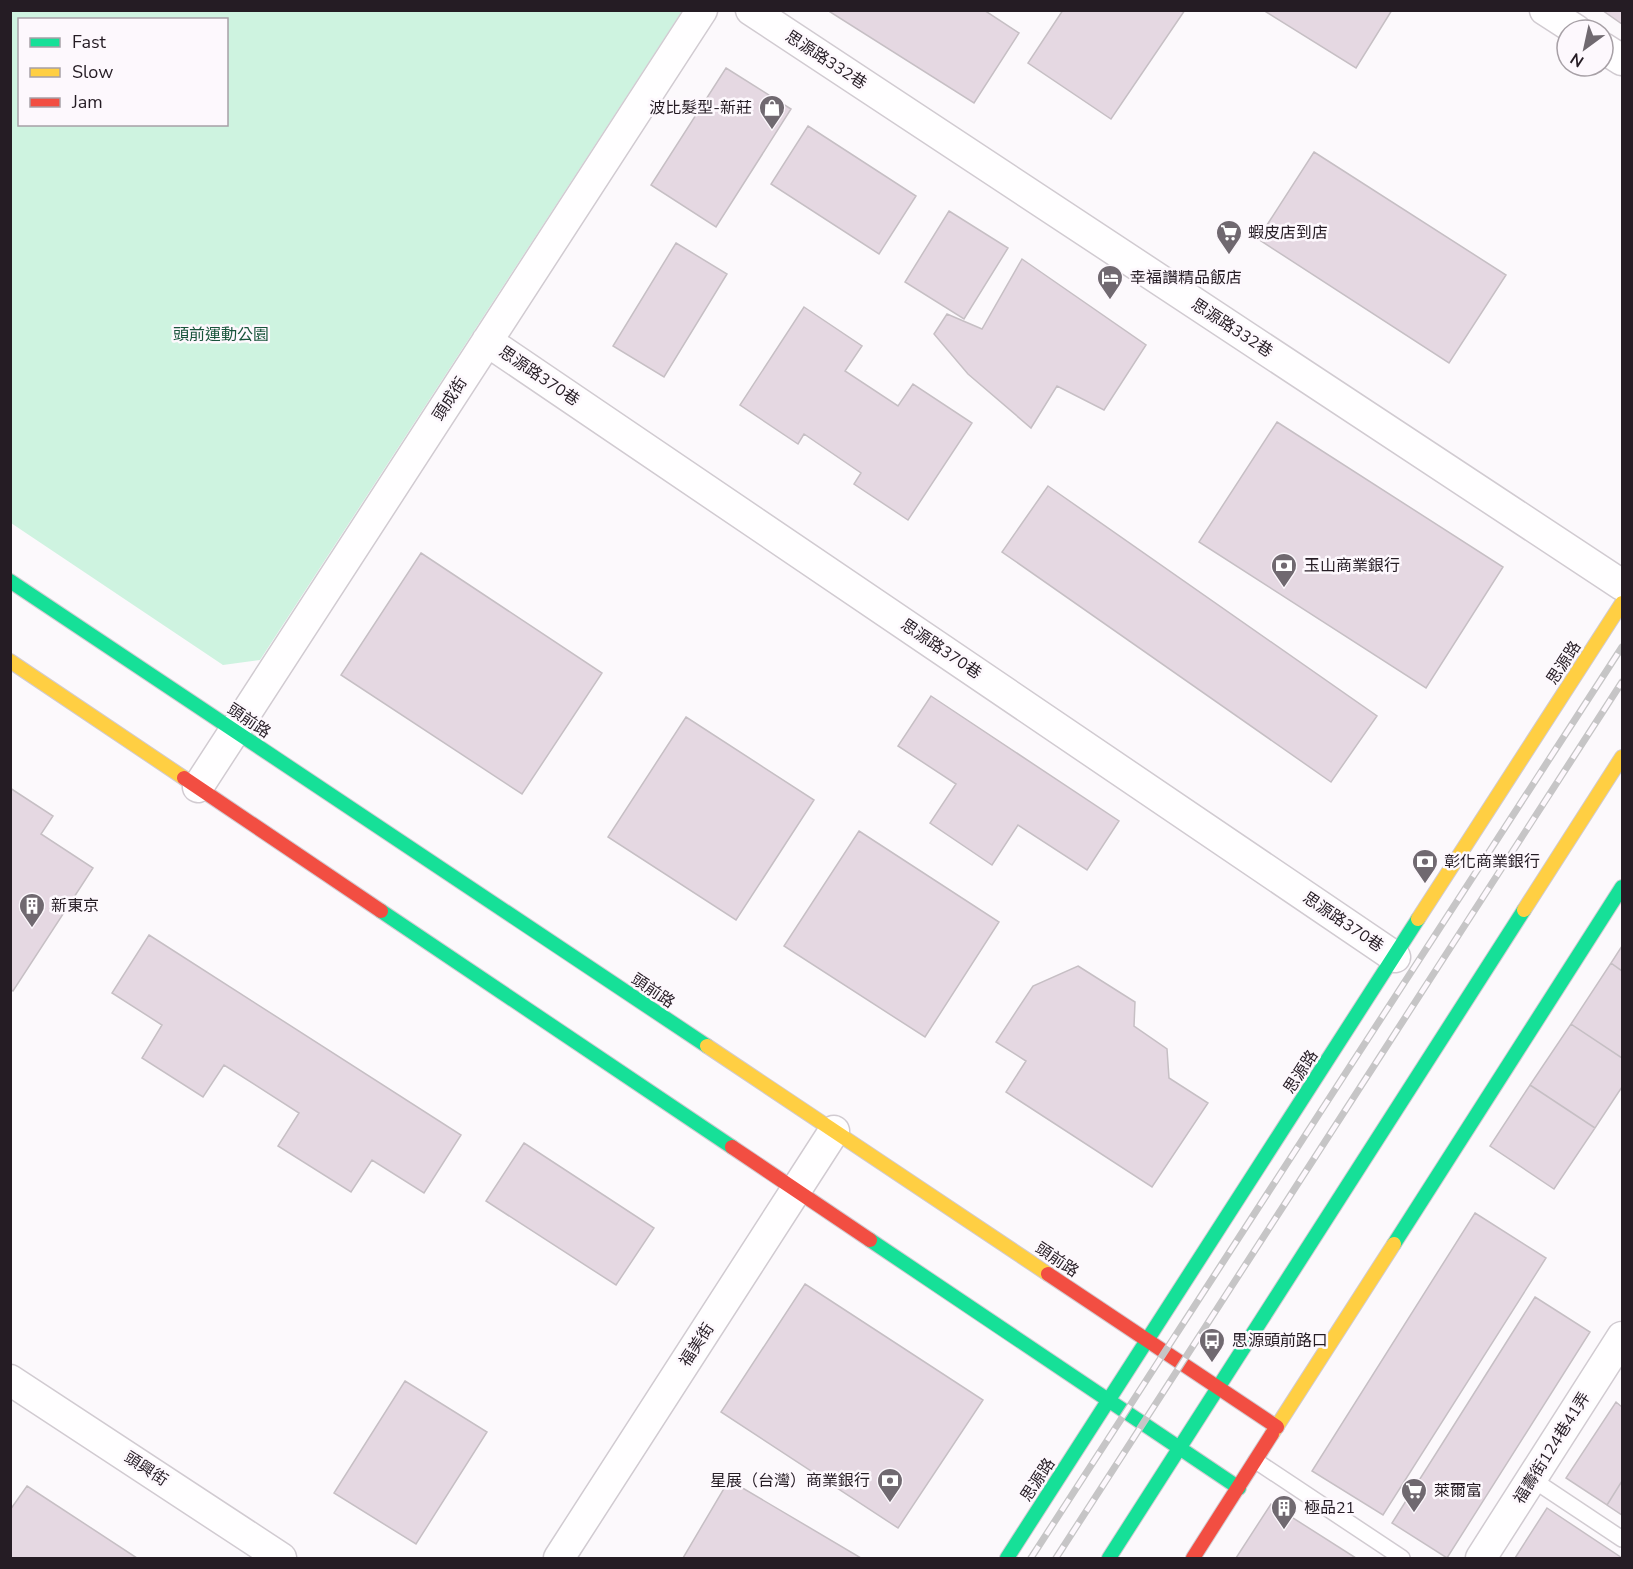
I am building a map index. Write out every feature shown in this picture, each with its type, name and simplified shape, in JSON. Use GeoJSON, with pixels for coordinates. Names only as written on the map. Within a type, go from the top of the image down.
{"type":"FeatureCollection","features":[{"type":"Feature","properties":{"kind":"street","name":"頭成街"},"geometry":{"type":"LineString","coordinates":[[198,787],[702,10]]}},
{"type":"Feature","properties":{"kind":"street","name":"思源路332巷"},"geometry":{"type":"LineString","coordinates":[[751,10],[1623,585]]}},
{"type":"Feature","properties":{"kind":"street","name":"思源路370巷"},"geometry":{"type":"LineString","coordinates":[[487,341],[1395,957]]}},
{"type":"Feature","properties":{"kind":"street","name":"頭前路"},"geometry":{"type":"LineString","coordinates":[[10,581],[1278,1427]]}},
{"type":"Feature","properties":{"kind":"street","name":"思源路"},"geometry":{"type":"LineString","coordinates":[[1007,1558],[1623,603]]}},
{"type":"Feature","properties":{"kind":"street"},"geometry":{"type":"LineString","coordinates":[[10,661],[1239,1488]]}},
{"type":"Feature","properties":{"kind":"street"},"geometry":{"type":"LineString","coordinates":[[1109,1558],[1623,757]]}},
{"type":"Feature","properties":{"kind":"street"},"geometry":{"type":"LineString","coordinates":[[1193,1558],[1623,887]]}},
{"type":"Feature","properties":{"kind":"street","name":"福美街"},"geometry":{"type":"LineString","coordinates":[[560,1558],[834,1131]]}},
{"type":"Feature","properties":{"kind":"street","name":"福壽街124巷41弄"},"geometry":{"type":"LineString","coordinates":[[1481,1558],[1623,1337]]}},
{"type":"Feature","properties":{"kind":"street","name":"頭興街"},"geometry":{"type":"LineString","coordinates":[[10,1380],[281,1558]]}},
{"type":"Feature","properties":{"kind":"lane"},"geometry":{"type":"LineString","coordinates":[[1256,1461],[1402,1558]]}},
{"type":"Feature","properties":{"kind":"lane"},"geometry":{"type":"LineString","coordinates":[[1532,1479],[1623,1539]]}},
{"type":"Feature","properties":{"kind":"green space","name":"頭前運動公園"},"geometry":{"type":"Polygon","coordinates":[[[10,11],[682,11],[260,660],[223,665],[11,523],[10,11]]]}},
{"type":"Feature","properties":{"kind":"building"},"geometry":{"type":"Polygon","coordinates":[[[827,10],[984,10],[1019,33],[974,103],[827,10]]]}},
{"type":"Feature","properties":{"kind":"building"},"geometry":{"type":"Polygon","coordinates":[[[1063,10],[1185,10],[1111,119],[1028,63],[1063,10]]]}},
{"type":"Feature","properties":{"kind":"building"},"geometry":{"type":"Polygon","coordinates":[[[1263,10],[1392,10],[1356,68],[1263,10]]]}},
{"type":"Feature","properties":{"kind":"building"},"geometry":{"type":"Polygon","coordinates":[[[1602,10],[1622,10],[1622,24],[1602,10]]]}},
{"type":"Feature","properties":{"kind":"building"},"geometry":{"type":"Polygon","coordinates":[[[726,68],[791,109],[716,227],[651,185],[726,68]]]}},
{"type":"Feature","properties":{"kind":"building"},"geometry":{"type":"Polygon","coordinates":[[[808,126],[916,196],[879,254],[771,184],[808,126]]]}},
{"type":"Feature","properties":{"kind":"building"},"geometry":{"type":"Polygon","coordinates":[[[1314,152],[1506,275],[1449,363],[1258,239],[1314,152]]]}},
{"type":"Feature","properties":{"kind":"building"},"geometry":{"type":"Polygon","coordinates":[[[949,211],[1008,248],[964,319],[905,282],[949,211]]]}},
{"type":"Feature","properties":{"kind":"building"},"geometry":{"type":"Polygon","coordinates":[[[676,243],[727,274],[664,377],[613,346],[676,243]]]}},
{"type":"Feature","properties":{"kind":"building","name":"幸福讚精品飯店"},"geometry":{"type":"Polygon","coordinates":[[[1022,259],[1146,345],[1104,410],[1057,386],[1031,428],[968,374],[934,334],[947,314],[982,329],[1022,259]]]}},
{"type":"Feature","properties":{"kind":"building"},"geometry":{"type":"Polygon","coordinates":[[[804,307],[862,346],[845,371],[898,406],[913,384],[972,423],[908,520],[854,484],[861,473],[804,434],[798,444],[740,405],[804,307]]]}},
{"type":"Feature","properties":{"kind":"building"},"geometry":{"type":"Polygon","coordinates":[[[1277,422],[1503,567],[1426,688],[1199,542],[1277,422]]]}},
{"type":"Feature","properties":{"kind":"building"},"geometry":{"type":"Polygon","coordinates":[[[1048,486],[1377,716],[1331,782],[1002,552],[1048,486]]]}},
{"type":"Feature","properties":{"kind":"building"},"geometry":{"type":"Polygon","coordinates":[[[421,553],[602,673],[522,794],[341,675],[421,553]]]}},
{"type":"Feature","properties":{"kind":"building"},"geometry":{"type":"Polygon","coordinates":[[[931,696],[1119,821],[1087,870],[1018,825],[992,865],[930,823],[956,784],[898,746],[931,696]]]}},
{"type":"Feature","properties":{"kind":"building"},"geometry":{"type":"Polygon","coordinates":[[[686,717],[814,800],[736,920],[608,837],[686,717]]]}},
{"type":"Feature","properties":{"kind":"building","name":"新東京"},"geometry":{"type":"Polygon","coordinates":[[[10,788],[53,816],[41,834],[93,868],[13,991],[10,989],[10,788]]]}},
{"type":"Feature","properties":{"kind":"building"},"geometry":{"type":"Polygon","coordinates":[[[859,831],[999,922],[925,1037],[784,946],[859,831]]]}},
{"type":"Feature","properties":{"kind":"building"},"geometry":{"type":"Polygon","coordinates":[[[149,935],[461,1135],[424,1193],[372,1160],[351,1192],[278,1146],[299,1113],[224,1065],[203,1097],[142,1058],[162,1025],[112,993],[149,935]]]}},
{"type":"Feature","properties":{"kind":"building"},"geometry":{"type":"Polygon","coordinates":[[[1622,946],[1622,971],[1611,963],[1622,946]]]}},
{"type":"Feature","properties":{"kind":"building"},"geometry":{"type":"Polygon","coordinates":[[[1611,963],[1622,971],[1622,1058],[1571,1024],[1611,963]]]}},
{"type":"Feature","properties":{"kind":"building"},"geometry":{"type":"Polygon","coordinates":[[[1078,966],[1135,1002],[1134,1026],[1167,1049],[1169,1078],[1208,1103],[1152,1187],[1006,1092],[1026,1061],[996,1042],[1033,986],[1078,966]]]}},
{"type":"Feature","properties":{"kind":"building"},"geometry":{"type":"Polygon","coordinates":[[[1571,1024],[1622,1058],[1622,1087],[1595,1128],[1530,1085],[1571,1024]]]}},
{"type":"Feature","properties":{"kind":"building"},"geometry":{"type":"Polygon","coordinates":[[[1530,1085],[1595,1128],[1554,1189],[1490,1146],[1530,1085]]]}},
{"type":"Feature","properties":{"kind":"building"},"geometry":{"type":"Polygon","coordinates":[[[524,1143],[654,1228],[616,1285],[486,1201],[524,1143]]]}},
{"type":"Feature","properties":{"kind":"building"},"geometry":{"type":"Polygon","coordinates":[[[1475,1213],[1546,1258],[1383,1515],[1312,1471],[1475,1213]]]}},
{"type":"Feature","properties":{"kind":"building"},"geometry":{"type":"Polygon","coordinates":[[[805,1284],[983,1400],[898,1528],[721,1412],[805,1284]]]}},
{"type":"Feature","properties":{"kind":"building"},"geometry":{"type":"Polygon","coordinates":[[[1535,1297],[1590,1332],[1447,1558],[1392,1523],[1535,1297]]]}},
{"type":"Feature","properties":{"kind":"building"},"geometry":{"type":"Polygon","coordinates":[[[405,1381],[487,1432],[416,1544],[334,1493],[405,1381]]]}},
{"type":"Feature","properties":{"kind":"building"},"geometry":{"type":"Polygon","coordinates":[[[1616,1402],[1622,1407],[1622,1481],[1607,1505],[1566,1478],[1616,1402]]]}},
{"type":"Feature","properties":{"kind":"building"},"geometry":{"type":"Polygon","coordinates":[[[729,1480],[861,1558],[683,1558],[729,1480]]]}},
{"type":"Feature","properties":{"kind":"building"},"geometry":{"type":"Polygon","coordinates":[[[1622,1481],[1622,1515],[1607,1505],[1622,1481]]]}},
{"type":"Feature","properties":{"kind":"building"},"geometry":{"type":"Polygon","coordinates":[[[27,1486],[137,1558],[10,1558],[10,1510],[27,1486]]]}},
{"type":"Feature","properties":{"kind":"building","name":"極品21"},"geometry":{"type":"Polygon","coordinates":[[[1271,1504],[1356,1558],[1236,1558],[1271,1504]]]}},
{"type":"Feature","properties":{"kind":"building"},"geometry":{"type":"Polygon","coordinates":[[[1547,1508],[1622,1558],[1515,1558],[1547,1508]]]}},
{"type":"Feature","properties":{"kind":"railway"},"geometry":{"type":"LineString","coordinates":[[1031,1558],[1622,647]]}},
{"type":"Feature","properties":{"kind":"railway"},"geometry":{"type":"LineString","coordinates":[[1056,1558],[1622,682]]}},
{"type":"Feature","properties":{"kind":"traffic: fast"},"geometry":{"type":"LineString","coordinates":[[10,581],[707,1046]]}},
{"type":"Feature","properties":{"kind":"traffic: fast"},"geometry":{"type":"LineString","coordinates":[[1394,1244],[1622,887]]}},
{"type":"Feature","properties":{"kind":"traffic: fast"},"geometry":{"type":"LineString","coordinates":[[1109,1558],[1524,910]]}},
{"type":"Feature","properties":{"kind":"traffic: fast"},"geometry":{"type":"LineString","coordinates":[[381,911],[732,1147]]}},
{"type":"Feature","properties":{"kind":"traffic: fast"},"geometry":{"type":"LineString","coordinates":[[1007,1558],[1418,919]]}},
{"type":"Feature","properties":{"kind":"traffic: fast"},"geometry":{"type":"LineString","coordinates":[[870,1240],[1239,1488]]}},
{"type":"Feature","properties":{"kind":"traffic: slow"},"geometry":{"type":"LineString","coordinates":[[1418,919],[1622,603]]}},
{"type":"Feature","properties":{"kind":"traffic: slow"},"geometry":{"type":"LineString","coordinates":[[10,661],[184,778]]}},
{"type":"Feature","properties":{"kind":"traffic: slow"},"geometry":{"type":"LineString","coordinates":[[1524,910],[1622,757]]}},
{"type":"Feature","properties":{"kind":"traffic: slow"},"geometry":{"type":"LineString","coordinates":[[707,1046],[1048,1274]]}},
{"type":"Feature","properties":{"kind":"traffic: slow"},"geometry":{"type":"LineString","coordinates":[[1272,1434],[1394,1244]]}},
{"type":"Feature","properties":{"kind":"traffic: jam"},"geometry":{"type":"LineString","coordinates":[[184,778],[381,911]]}},
{"type":"Feature","properties":{"kind":"traffic: jam"},"geometry":{"type":"LineString","coordinates":[[732,1147],[870,1240]]}},
{"type":"Feature","properties":{"kind":"traffic: jam"},"geometry":{"type":"LineString","coordinates":[[1048,1274],[1277,1427]]}},
{"type":"Feature","properties":{"kind":"traffic: jam"},"geometry":{"type":"LineString","coordinates":[[1193,1558],[1272,1434]]}},
{"type":"Feature","properties":{"kind":"place","name":"波比髮型-新莊"},"geometry":{"type":"Point","coordinates":[772,131]}},
{"type":"Feature","properties":{"kind":"place","name":"蝦皮店到店"},"geometry":{"type":"Point","coordinates":[1229,256]}},
{"type":"Feature","properties":{"kind":"place","name":"幸福讚精品飯店"},"geometry":{"type":"Point","coordinates":[1110,301]}},
{"type":"Feature","properties":{"kind":"place","name":"玉山商業銀行"},"geometry":{"type":"Point","coordinates":[1284,589]}},
{"type":"Feature","properties":{"kind":"place","name":"彰化商業銀行"},"geometry":{"type":"Point","coordinates":[1425,885]}},
{"type":"Feature","properties":{"kind":"place","name":"新東京"},"geometry":{"type":"Point","coordinates":[32,929]}},
{"type":"Feature","properties":{"kind":"place","name":"思源頭前路口"},"geometry":{"type":"Point","coordinates":[1212,1364]}},
{"type":"Feature","properties":{"kind":"place","name":"星展（台灣）商業銀行"},"geometry":{"type":"Point","coordinates":[890,1504]}},
{"type":"Feature","properties":{"kind":"place","name":"萊爾富"},"geometry":{"type":"Point","coordinates":[1414,1514]}},
{"type":"Feature","properties":{"kind":"place","name":"極品21"},"geometry":{"type":"Point","coordinates":[1284,1531]}}]}
